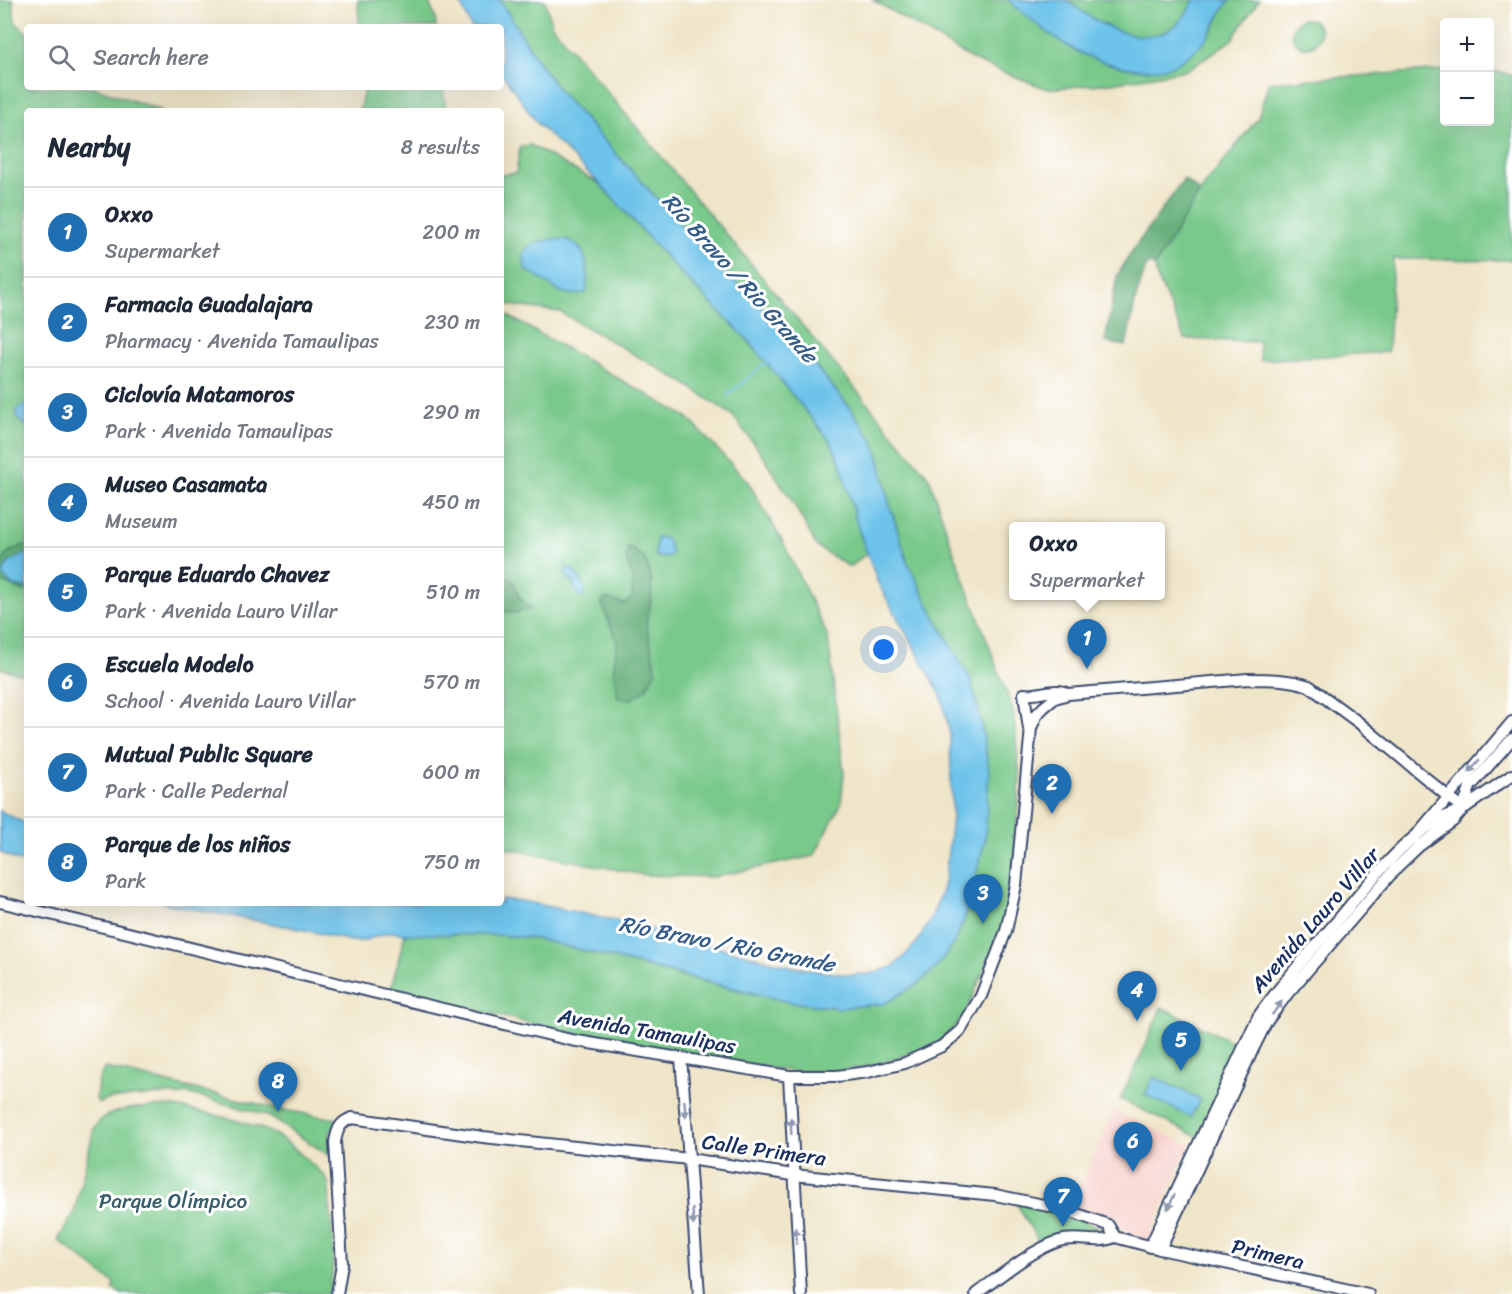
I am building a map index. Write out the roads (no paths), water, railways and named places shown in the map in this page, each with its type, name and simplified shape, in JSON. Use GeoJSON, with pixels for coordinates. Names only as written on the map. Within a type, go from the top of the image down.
{"type":"FeatureCollection","features":[{"type":"Feature","properties":{"kind":"main road"},"geometry":{"type":"LineString","coordinates":[[1030,738],[1024,693],[1033,695],[1057,690],[1068,694],[1248,679],[1303,684],[1358,722],[1463,809],[1470,787],[1512,739]]}},
{"type":"Feature","properties":{"kind":"main road","name":"Avenida Tamaulipas"},"geometry":{"type":"LineString","coordinates":[[0,902],[568,1039],[789,1076],[837,1076],[889,1068],[942,1046],[969,1020],[992,970],[1012,906],[1019,861],[1030,738],[1037,714],[1050,702],[1068,694]]}},
{"type":"Feature","properties":{"kind":"main road"},"geometry":{"type":"LineString","coordinates":[[1416,836],[1448,796],[1510,727]]}},
{"type":"Feature","properties":{"kind":"main road","name":"Avenida Lauro Villar"},"geometry":{"type":"LineString","coordinates":[[1155,1248],[1267,1022],[1291,989],[1397,867],[1419,846],[1453,821],[1463,809],[1512,775]]}},
{"type":"Feature","properties":{"kind":"main road","name":"Avenida Lauro Villar"},"geometry":{"type":"LineString","coordinates":[[1155,1248],[1258,1017],[1275,992],[1390,862],[1416,836],[1448,814],[1463,809]]}},
{"type":"Feature","properties":{"kind":"main road"},"geometry":{"type":"LineString","coordinates":[[681,1058],[699,1294]]}},
{"type":"Feature","properties":{"kind":"main road"},"geometry":{"type":"LineString","coordinates":[[789,1076],[801,1294]]}},
{"type":"Feature","properties":{"kind":"main road","name":"Calle Primera"},"geometry":{"type":"LineString","coordinates":[[337,1294],[342,1264],[335,1142],[339,1127],[351,1118],[483,1137],[689,1159],[793,1175],[995,1195],[1063,1209],[1108,1225],[1115,1237],[1155,1248]]}},
{"type":"Feature","properties":{"kind":"main road"},"geometry":{"type":"LineString","coordinates":[[976,1294],[1044,1247],[1058,1241],[1067,1239],[1107,1240],[1115,1237]]}},
{"type":"Feature","properties":{"kind":"main road","name":"Primera"},"geometry":{"type":"LineString","coordinates":[[1155,1248],[1368,1294]]}},
{"type":"Feature","properties":{"kind":"water"},"geometry":{"type":"Polygon","coordinates":[[[459,0],[500,0],[559,91],[719,267],[781,324],[849,407],[873,441],[907,561],[932,612],[970,679],[979,712],[989,771],[985,841],[964,920],[954,943],[936,968],[918,984],[884,1004],[840,1008],[789,1002],[537,939],[501,935],[391,932],[362,941],[351,941],[178,906],[504,906],[504,899],[522,901],[633,924],[794,967],[848,975],[869,974],[890,968],[900,961],[918,941],[930,921],[942,891],[952,818],[950,734],[941,695],[878,583],[858,528],[841,464],[831,442],[747,339],[675,267],[600,184],[537,123],[504,76],[504,24],[470,24],[459,0]]]}},
{"type":"Feature","properties":{"kind":"water"},"geometry":{"type":"Polygon","coordinates":[[[1008,0],[1064,0],[1112,28],[1144,36],[1165,32],[1175,26],[1184,17],[1194,0],[1231,0],[1222,11],[1208,37],[1191,54],[1176,64],[1151,70],[1122,67],[1081,53],[1046,31],[1008,0]]]}},
{"type":"Feature","properties":{"kind":"water"},"geometry":{"type":"Polygon","coordinates":[[[553,239],[568,240],[575,244],[584,255],[587,270],[586,293],[575,294],[559,291],[525,270],[524,252],[536,243],[553,239]]]}},
{"type":"Feature","properties":{"kind":"water"},"geometry":{"type":"Polygon","coordinates":[[[24,404],[24,425],[19,420],[16,411],[24,404]]]}},
{"type":"Feature","properties":{"kind":"water"},"geometry":{"type":"Polygon","coordinates":[[[657,537],[667,539],[672,554],[668,557],[658,557],[655,554],[657,537]]]}},
{"type":"Feature","properties":{"kind":"water"},"geometry":{"type":"Polygon","coordinates":[[[24,555],[24,588],[13,586],[3,576],[10,562],[24,555]]]}},
{"type":"Feature","properties":{"kind":"water"},"geometry":{"type":"Polygon","coordinates":[[[566,567],[580,579],[584,588],[584,597],[579,596],[571,580],[566,576],[566,567]]]}},
{"type":"Feature","properties":{"kind":"water"},"geometry":{"type":"Polygon","coordinates":[[[0,811],[24,823],[24,864],[0,852],[0,811]]]}},
{"type":"Feature","properties":{"kind":"water"},"geometry":{"type":"Polygon","coordinates":[[[1154,1077],[1200,1099],[1191,1117],[1145,1095],[1154,1077]]]}},
{"type":"Feature","properties":{"kind":"waterway"},"geometry":{"type":"LineString","coordinates":[[727,396],[768,361]]}},
{"type":"Feature","properties":{"kind":"place","name":"Oxxo"},"geometry":{"type":"Point","coordinates":[1087,669]}},
{"type":"Feature","properties":{"kind":"place","name":"Farmacia Guadalajara"},"geometry":{"type":"Point","coordinates":[1052,814]}},
{"type":"Feature","properties":{"kind":"place","name":"Ciclovía Matamoros"},"geometry":{"type":"Point","coordinates":[983,924]}},
{"type":"Feature","properties":{"kind":"place","name":"Museo Casamata"},"geometry":{"type":"Point","coordinates":[1137,1021]}},
{"type":"Feature","properties":{"kind":"place","name":"Parque Eduardo Chavez"},"geometry":{"type":"Point","coordinates":[1181,1071]}},
{"type":"Feature","properties":{"kind":"place","name":"Parque de los niños"},"geometry":{"type":"Point","coordinates":[278,1112]}},
{"type":"Feature","properties":{"kind":"place","name":"Escuela Modelo"},"geometry":{"type":"Point","coordinates":[1133,1172]}},
{"type":"Feature","properties":{"kind":"place","name":"Mutual Public Square"},"geometry":{"type":"Point","coordinates":[1063,1227]}},
{"type":"Feature","properties":{"kind":"water label","name":"Río Bravo / Rio Grande"},"geometry":{"type":"Point","coordinates":[740,278]}},
{"type":"Feature","properties":{"kind":"water label","name":"Río Bravo / Rio Grande"},"geometry":{"type":"Point","coordinates":[727,944]}},
{"type":"Feature","properties":{"kind":"park label","name":"Parque Olímpico"},"geometry":{"type":"Point","coordinates":[173,1201]}}]}
